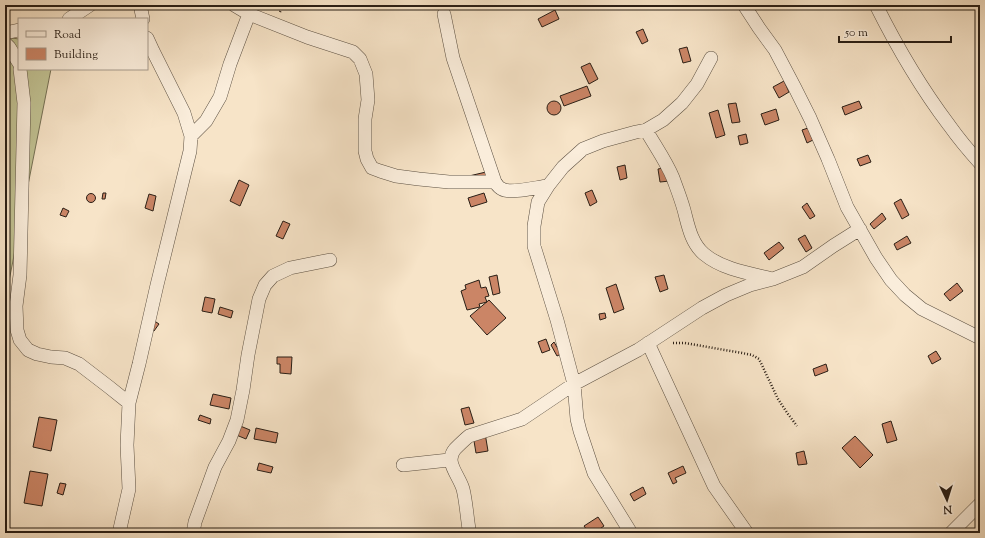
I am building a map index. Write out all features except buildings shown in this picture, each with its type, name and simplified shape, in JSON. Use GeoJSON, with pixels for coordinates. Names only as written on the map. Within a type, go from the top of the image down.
{"type":"FeatureCollection","features":[{"type":"Feature","properties":{"kind":"street"},"geometry":{"type":"LineString","coordinates":[[70,18],[90,5]]}},
{"type":"Feature","properties":{"kind":"street"},"geometry":{"type":"LineString","coordinates":[[140,5],[143,18]]}},
{"type":"Feature","properties":{"kind":"street"},"geometry":{"type":"LineString","coordinates":[[234,5],[249,14],[307,37],[353,52],[360,59],[366,74],[368,100],[365,119],[365,151],[372,168],[396,176],[419,179],[449,182],[495,182]]}},
{"type":"Feature","properties":{"kind":"street"},"geometry":{"type":"LineString","coordinates":[[744,5],[758,28],[775,50],[810,118],[847,207],[876,258],[891,280],[922,309],[980,338]]}},
{"type":"Feature","properties":{"kind":"street"},"geometry":{"type":"LineString","coordinates":[[876,5],[931,102],[969,152],[980,163]]}},
{"type":"Feature","properties":{"kind":"street"},"geometry":{"type":"LineString","coordinates":[[190,136],[206,120],[220,97],[230,64],[249,14]]}},
{"type":"Feature","properties":{"kind":"street"},"geometry":{"type":"LineString","coordinates":[[444,14],[453,58],[495,182],[500,189],[506,191],[519,191],[548,186]]}},
{"type":"Feature","properties":{"kind":"street"},"geometry":{"type":"LineString","coordinates":[[5,33],[18,30]]}},
{"type":"Feature","properties":{"kind":"street"},"geometry":{"type":"LineString","coordinates":[[119,533],[129,489],[127,445],[128,403],[139,364],[190,151],[190,136],[184,113],[148,41]]}},
{"type":"Feature","properties":{"kind":"street"},"geometry":{"type":"LineString","coordinates":[[5,43],[18,61]]}},
{"type":"Feature","properties":{"kind":"street"},"geometry":{"type":"LineString","coordinates":[[631,533],[594,473],[580,431],[577,419],[574,384],[557,320],[534,246],[534,226],[538,202],[548,186],[564,167],[583,149],[604,141],[646,130],[663,120],[682,103],[697,84],[711,58]]}},
{"type":"Feature","properties":{"kind":"street"},"geometry":{"type":"LineString","coordinates":[[20,70],[24,103],[20,275],[16,306],[17,330],[20,340],[28,350],[37,354],[65,358],[79,364],[128,403]]}},
{"type":"Feature","properties":{"kind":"street"},"geometry":{"type":"LineString","coordinates":[[646,130],[672,176],[693,240],[702,253],[713,261],[729,268],[772,279]]}},
{"type":"Feature","properties":{"kind":"street"},"geometry":{"type":"LineString","coordinates":[[469,533],[463,489],[451,462],[452,453],[462,441],[470,436],[522,418],[574,384],[638,350],[702,308],[726,295],[750,285],[772,279],[803,267],[860,229]]}},
{"type":"Feature","properties":{"kind":"street"},"geometry":{"type":"LineString","coordinates":[[193,533],[194,522],[215,467],[229,442],[238,420],[248,355],[259,299],[265,285],[273,276],[290,268],[330,260]]}},
{"type":"Feature","properties":{"kind":"street"},"geometry":{"type":"LineString","coordinates":[[651,341],[714,486],[747,533]]}},
{"type":"Feature","properties":{"kind":"street"},"geometry":{"type":"LineString","coordinates":[[403,465],[449,460],[451,457]]}},
{"type":"Feature","properties":{"kind":"street"},"geometry":{"type":"LineString","coordinates":[[951,533],[980,504]]}},
{"type":"Feature","properties":{"kind":"path"},"geometry":{"type":"LineString","coordinates":[[651,341],[684,343],[752,355],[759,359],[778,399],[797,426]]}},
{"type":"Feature","properties":{"kind":"green space"},"geometry":{"type":"Polygon","coordinates":[[[5,37],[18,39],[18,70],[51,70],[5,301],[5,37]]]}}]}
